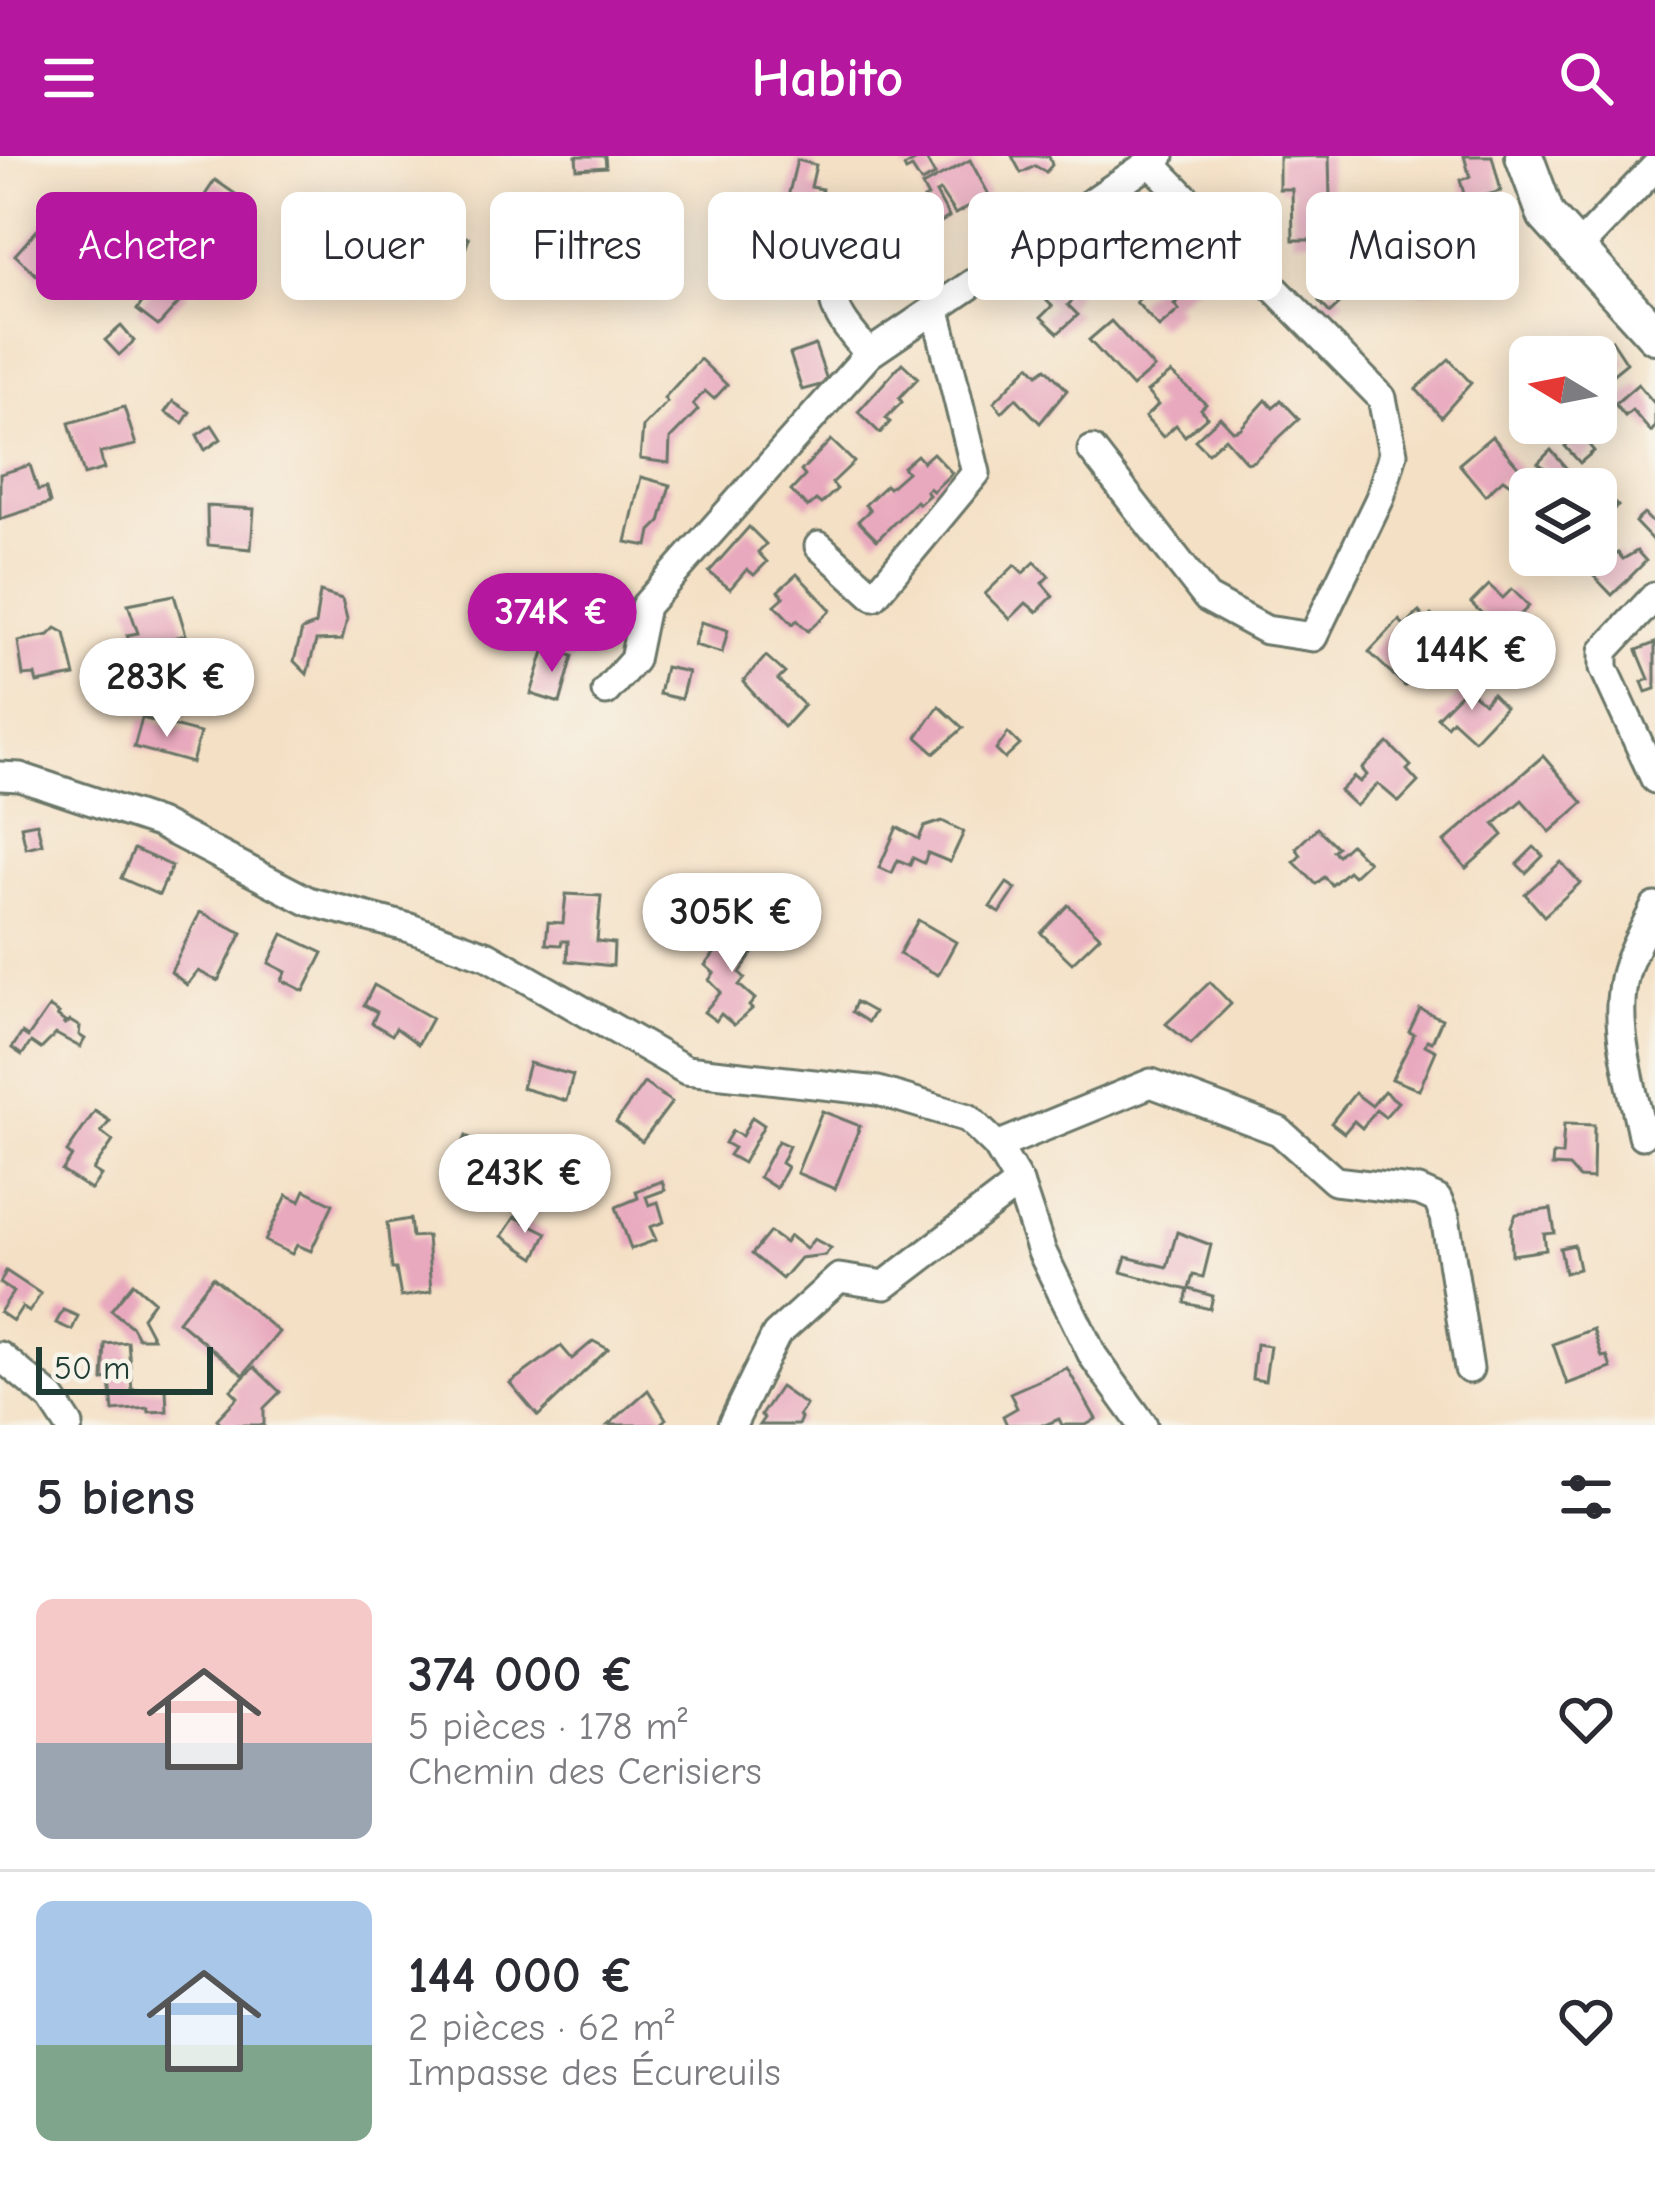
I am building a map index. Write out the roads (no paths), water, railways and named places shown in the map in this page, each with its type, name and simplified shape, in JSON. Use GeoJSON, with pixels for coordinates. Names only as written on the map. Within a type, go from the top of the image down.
{"type":"FeatureCollection","features":[{"type":"Feature","properties":{"kind":"street"},"geometry":{"type":"LineString","coordinates":[[1524,156],[1546,215],[1655,335]]}},
{"type":"Feature","properties":{"kind":"street"},"geometry":{"type":"LineString","coordinates":[[606,691],[634,660],[645,606],[869,354],[1155,159],[1382,398],[1393,453],[1380,498],[1313,637],[1266,630],[1207,598],[1092,450]]}},
{"type":"Feature","properties":{"kind":"street"},"geometry":{"type":"LineString","coordinates":[[1576,250],[1655,167]]}},
{"type":"Feature","properties":{"kind":"street"},"geometry":{"type":"LineString","coordinates":[[832,300],[836,314],[869,354]]}},
{"type":"Feature","properties":{"kind":"street"},"geometry":{"type":"LineString","coordinates":[[819,545],[874,596],[976,472],[936,310]]}},
{"type":"Feature","properties":{"kind":"street"},"geometry":{"type":"LineString","coordinates":[[1655,596],[1604,650],[1604,668],[1655,779]]}},
{"type":"Feature","properties":{"kind":"street"},"geometry":{"type":"LineString","coordinates":[[0,776],[20,777],[158,823],[308,901],[410,928],[488,956],[686,1070],[878,1090],[968,1118],[997,1146],[1019,1183],[1042,1252],[1093,1356],[1143,1425]]}},
{"type":"Feature","properties":{"kind":"street"},"geometry":{"type":"LineString","coordinates":[[1642,1135],[1623,1032],[1622,990],[1655,907]]}},
{"type":"Feature","properties":{"kind":"street"},"geometry":{"type":"LineString","coordinates":[[997,1146],[1151,1083],[1280,1131],[1335,1181],[1419,1191],[1437,1199],[1444,1216],[1468,1369]]}},
{"type":"Feature","properties":{"kind":"street"},"geometry":{"type":"LineString","coordinates":[[732,1425],[776,1334],[839,1278],[885,1285],[1019,1183]]}},
{"type":"Feature","properties":{"kind":"street"},"geometry":{"type":"LineString","coordinates":[[0,1356],[52,1399],[70,1425]]}}]}
